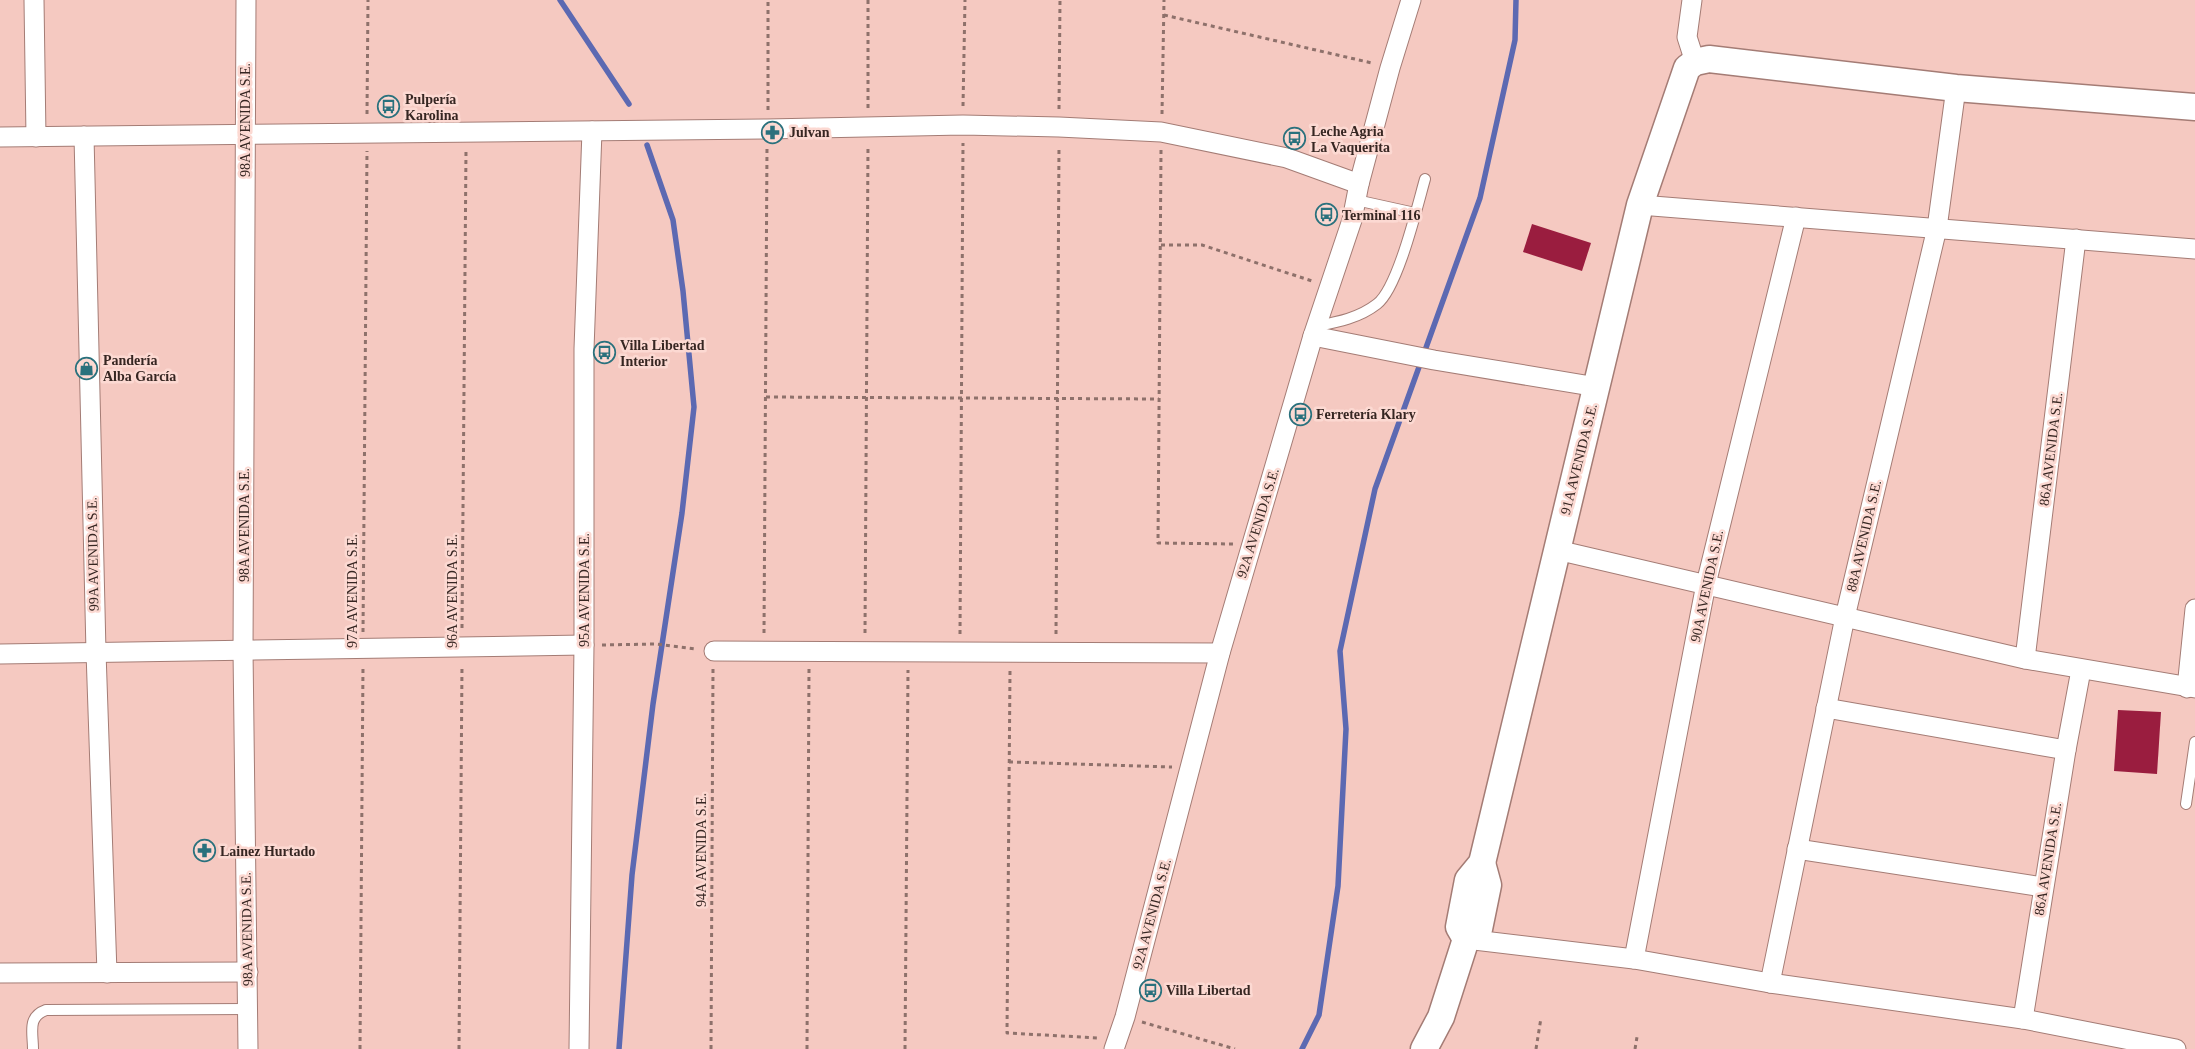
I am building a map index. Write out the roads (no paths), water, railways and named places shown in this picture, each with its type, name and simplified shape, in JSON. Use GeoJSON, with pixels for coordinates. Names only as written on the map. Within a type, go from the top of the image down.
{"type":"FeatureCollection","features":[{"type":"Feature","properties":{"kind":"street"},"geometry":{"type":"LineString","coordinates":[[34,0],[36,137]]}},
{"type":"Feature","properties":{"kind":"street","name":"98A AVENIDA S.E."},"geometry":{"type":"LineString","coordinates":[[246,0],[244,650],[248,1049]]}},
{"type":"Feature","properties":{"kind":"street","name":"92A AVENIDA S.E."},"geometry":{"type":"LineString","coordinates":[[1115,1044],[1124,1017],[1220,653],[1315,331],[1352,220],[1390,68],[1411,0]]}},
{"type":"Feature","properties":{"kind":"street"},"geometry":{"type":"LineString","coordinates":[[1692,0],[1687,37],[1695,62],[1709,59],[1956,88],[2195,107]]}},
{"type":"Feature","properties":{"kind":"street","name":"91A AVENIDA S.E."},"geometry":{"type":"LineString","coordinates":[[1424,1049],[1441,1017],[1466,939],[1479,929],[1488,885],[1482,863],[1640,205],[1686,68],[1695,62]]}},
{"type":"Feature","properties":{"kind":"street","name":"88A AVENIDA S.E."},"geometry":{"type":"LineString","coordinates":[[1770,983],[1845,617],[1937,228],[1956,88]]}},
{"type":"Feature","properties":{"kind":"street"},"geometry":{"type":"LineString","coordinates":[[0,137],[592,132],[963,125],[1059,127],[1161,132],[1287,158],[1358,192]]}},
{"type":"Feature","properties":{"kind":"street","name":"95A AVENIDA S.E."},"geometry":{"type":"LineString","coordinates":[[579,1049],[584,645],[584,349],[592,132]]}},
{"type":"Feature","properties":{"kind":"street","name":"99A AVENIDA S.E."},"geometry":{"type":"LineString","coordinates":[[84,136],[96,652],[106,973]]}},
{"type":"Feature","properties":{"kind":"street"},"geometry":{"type":"LineString","coordinates":[[1640,205],[2195,249]]}},
{"type":"Feature","properties":{"kind":"street","name":"90A AVENIDA S.E."},"geometry":{"type":"LineString","coordinates":[[1634,959],[1706,584],[1796,217]]}},
{"type":"Feature","properties":{"kind":"street","name":"86A AVENIDA S.E."},"geometry":{"type":"LineString","coordinates":[[2025,659],[2076,239]]}},
{"type":"Feature","properties":{"kind":"street"},"geometry":{"type":"LineString","coordinates":[[1315,331],[1434,360],[1596,387]]}},
{"type":"Feature","properties":{"kind":"street"},"geometry":{"type":"LineString","coordinates":[[1557,550],[2025,659],[2191,688],[2195,609]]}},
{"type":"Feature","properties":{"kind":"street"},"geometry":{"type":"LineString","coordinates":[[0,654],[584,645]]}},
{"type":"Feature","properties":{"kind":"street"},"geometry":{"type":"LineString","coordinates":[[714,651],[1220,653]]}},
{"type":"Feature","properties":{"kind":"street","name":"86A AVENIDA S.E."},"geometry":{"type":"LineString","coordinates":[[2023,1019],[2043,887],[2081,670]]}},
{"type":"Feature","properties":{"kind":"street"},"geometry":{"type":"LineString","coordinates":[[1826,708],[2066,750]]}},
{"type":"Feature","properties":{"kind":"street"},"geometry":{"type":"LineString","coordinates":[[1797,849],[2043,887]]}},
{"type":"Feature","properties":{"kind":"street"},"geometry":{"type":"LineString","coordinates":[[1466,939],[1634,959],[1770,983],[2023,1019],[2176,1049]]}},
{"type":"Feature","properties":{"kind":"street"},"geometry":{"type":"LineString","coordinates":[[0,973],[248,972]]}},
{"type":"Feature","properties":{"kind":"lane"},"geometry":{"type":"LineString","coordinates":[[1315,331],[1350,320],[1378,303],[1393,282],[1425,179]]}},
{"type":"Feature","properties":{"kind":"lane"},"geometry":{"type":"LineString","coordinates":[[1358,192],[1415,213]]}},
{"type":"Feature","properties":{"kind":"lane"},"geometry":{"type":"LineString","coordinates":[[2186,804],[2195,742]]}},
{"type":"Feature","properties":{"kind":"lane"},"geometry":{"type":"LineString","coordinates":[[33,1049],[33,1019],[38,1013],[46,1010],[248,1009]]}},
{"type":"Feature","properties":{"kind":"waterway"},"geometry":{"type":"LineString","coordinates":[[560,0],[629,104]]}},
{"type":"Feature","properties":{"kind":"waterway"},"geometry":{"type":"LineString","coordinates":[[1302,1049],[1319,1015],[1338,886],[1346,729],[1340,651],[1375,489],[1480,198],[1515,40],[1516,0]]}},
{"type":"Feature","properties":{"kind":"waterway"},"geometry":{"type":"LineString","coordinates":[[619,1049],[632,875],[653,704],[682,513],[694,407],[683,291],[673,220],[647,145]]}},
{"type":"Feature","properties":{"kind":"place","name":"Pulpería Karolina"},"geometry":{"type":"Point","coordinates":[389,107]}},
{"type":"Feature","properties":{"kind":"place","name":"Julvan"},"geometry":{"type":"Point","coordinates":[773,132]}},
{"type":"Feature","properties":{"kind":"place","name":"Leche Agria La Vaquerita"},"geometry":{"type":"Point","coordinates":[1295,139]}},
{"type":"Feature","properties":{"kind":"place","name":"Terminal 116"},"geometry":{"type":"Point","coordinates":[1326,215]}},
{"type":"Feature","properties":{"kind":"place","name":"Villa Libertad Interior"},"geometry":{"type":"Point","coordinates":[604,353]}},
{"type":"Feature","properties":{"kind":"place","name":"Pandería Alba García"},"geometry":{"type":"Point","coordinates":[87,368]}},
{"type":"Feature","properties":{"kind":"place","name":"Ferretería Klary"},"geometry":{"type":"Point","coordinates":[1300,414]}},
{"type":"Feature","properties":{"kind":"place","name":"Lainez Hurtado"},"geometry":{"type":"Point","coordinates":[204,851]}},
{"type":"Feature","properties":{"kind":"place","name":"Villa Libertad"},"geometry":{"type":"Point","coordinates":[1150,990]}}]}
